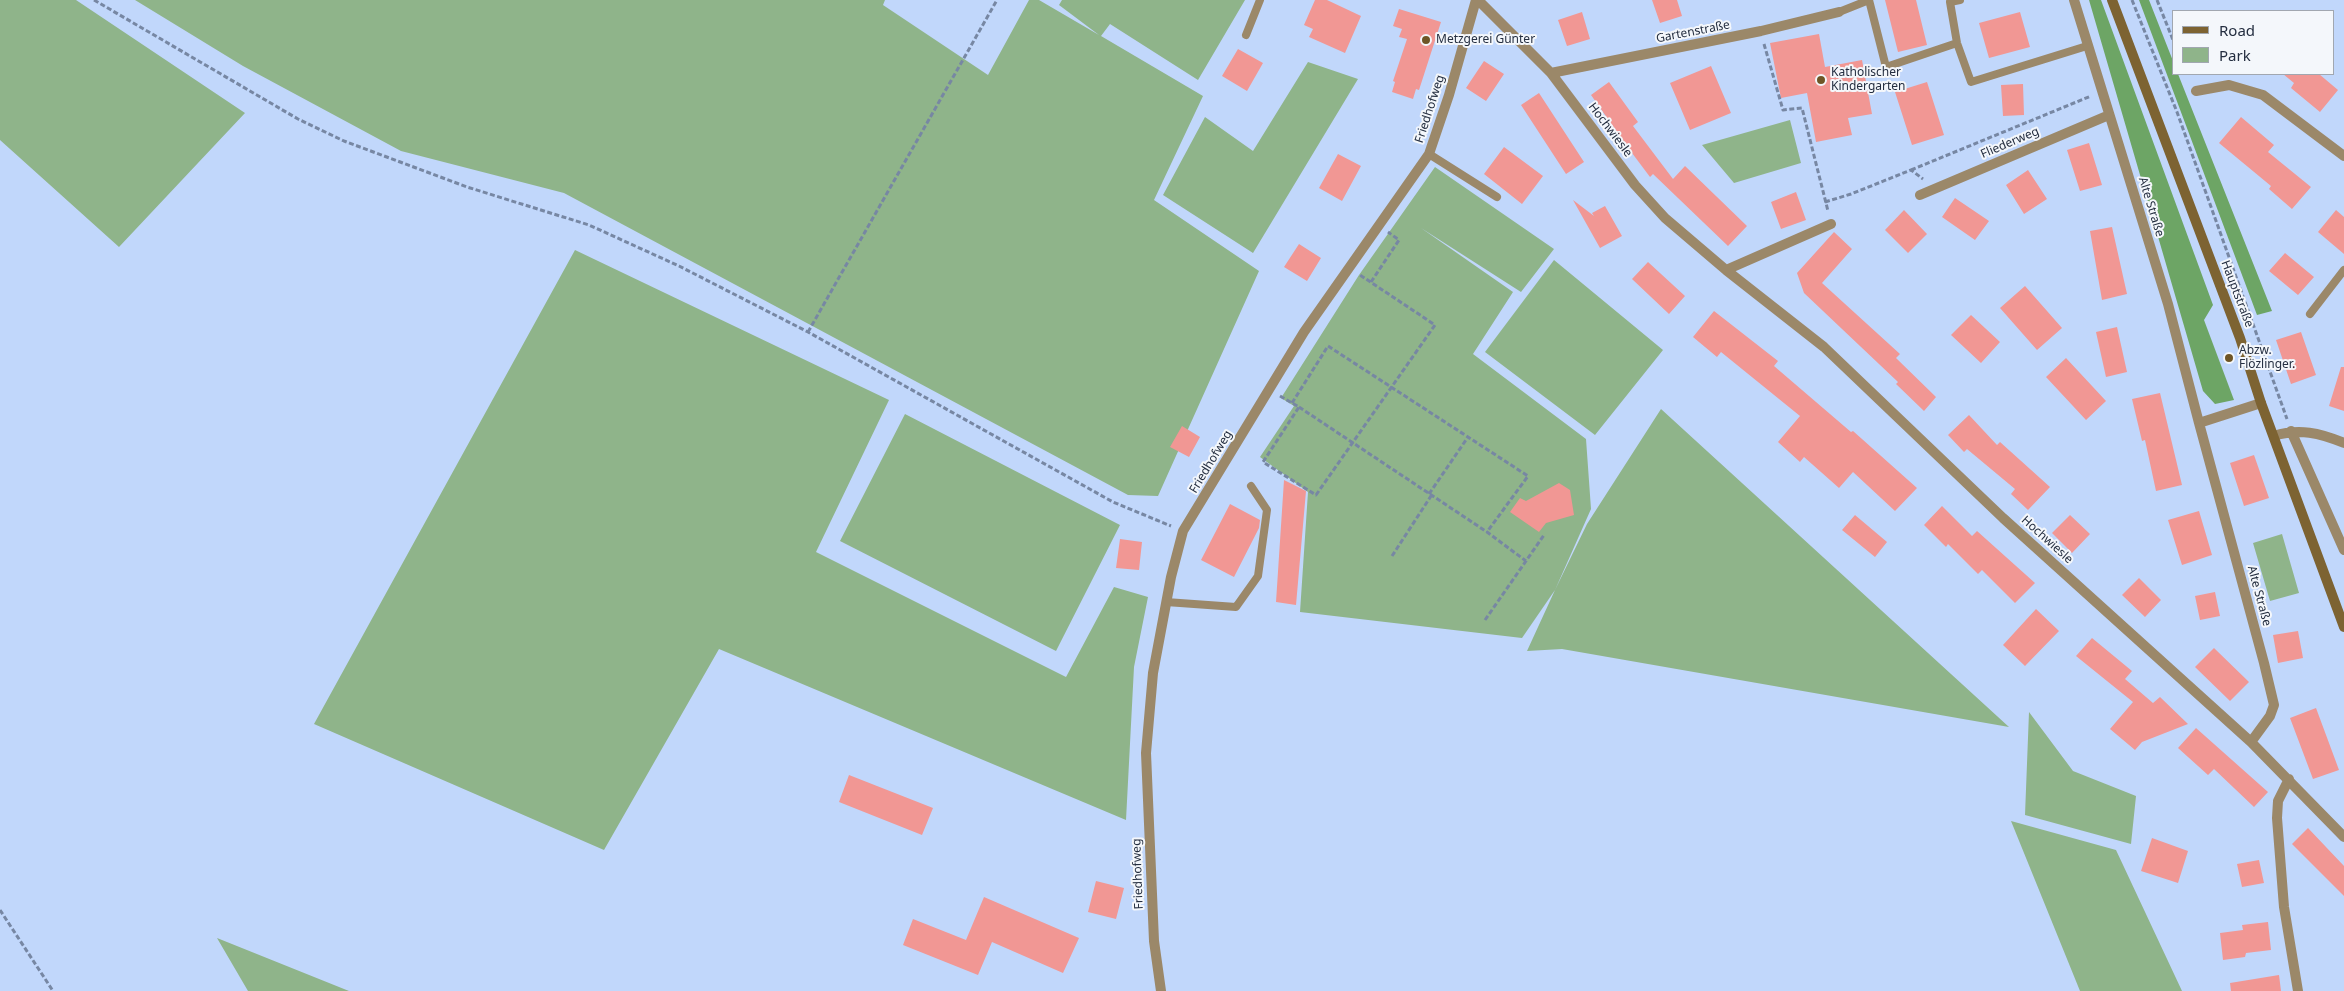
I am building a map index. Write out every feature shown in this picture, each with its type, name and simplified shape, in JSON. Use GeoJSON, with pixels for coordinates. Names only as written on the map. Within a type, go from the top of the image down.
{"type":"FeatureCollection","features":[{"type":"Feature","properties":{"kind":"street","name":"Hochwiesle"},"geometry":{"type":"LineString","coordinates":[[1477,0],[1551,73],[1635,184],[1664,218],[1726,270],[1824,347],[2003,518],[2251,742],[2344,837]]}},
{"type":"Feature","properties":{"kind":"street","name":"Friedhofweg"},"geometry":{"type":"LineString","coordinates":[[1161,991],[1154,941],[1146,753],[1153,674],[1166,602],[1183,531],[1304,332],[1429,154],[1449,95],[1477,0]]}},
{"type":"Feature","properties":{"kind":"street","name":"Alte Straße"},"geometry":{"type":"LineString","coordinates":[[2074,0],[2168,304],[2274,705],[2270,716],[2251,742]]}},
{"type":"Feature","properties":{"kind":"street","name":"Hauptstraße"},"geometry":{"type":"LineString","coordinates":[[2112,0],[2240,338],[2261,402],[2344,627]]}},
{"type":"Feature","properties":{"kind":"street","name":"Gartenstraße"},"geometry":{"type":"LineString","coordinates":[[1551,73],[1761,32],[1839,12]]}},
{"type":"Feature","properties":{"kind":"street"},"geometry":{"type":"LineString","coordinates":[[2196,91],[2229,85],[2263,94],[2344,156]]}},
{"type":"Feature","properties":{"kind":"street","name":"Fliederweg"},"geometry":{"type":"LineString","coordinates":[[1920,195],[2109,116]]}},
{"type":"Feature","properties":{"kind":"street"},"geometry":{"type":"LineString","coordinates":[[1726,270],[1831,224]]}},
{"type":"Feature","properties":{"kind":"street"},"geometry":{"type":"LineString","coordinates":[[2199,423],[2261,402]]}},
{"type":"Feature","properties":{"kind":"street"},"geometry":{"type":"LineString","coordinates":[[2291,431],[2344,550]]}},
{"type":"Feature","properties":{"kind":"street"},"geometry":{"type":"LineString","coordinates":[[2274,436],[2291,431],[2302,431],[2344,443]]}},
{"type":"Feature","properties":{"kind":"street"},"geometry":{"type":"LineString","coordinates":[[2289,779],[2278,801],[2277,818],[2284,907],[2298,991]]}},
{"type":"Feature","properties":{"kind":"lane"},"geometry":{"type":"LineString","coordinates":[[1246,35],[1260,0]]}},
{"type":"Feature","properties":{"kind":"lane"},"geometry":{"type":"LineString","coordinates":[[1839,12],[1869,0],[1886,67],[1957,43]]}},
{"type":"Feature","properties":{"kind":"lane"},"geometry":{"type":"LineString","coordinates":[[1960,0],[1950,2],[1957,43],[1971,82],[2087,46]]}},
{"type":"Feature","properties":{"kind":"lane"},"geometry":{"type":"LineString","coordinates":[[1429,154],[1497,197]]}},
{"type":"Feature","properties":{"kind":"lane"},"geometry":{"type":"LineString","coordinates":[[2310,314],[2344,270]]}},
{"type":"Feature","properties":{"kind":"lane"},"geometry":{"type":"LineString","coordinates":[[1166,602],[1236,608],[1258,576],[1267,510],[1251,486]]}},
{"type":"Feature","properties":{"kind":"path"},"geometry":{"type":"LineString","coordinates":[[94,0],[298,119],[344,141],[467,187],[589,225],[679,266],[808,332],[1113,502],[1183,531]]}},
{"type":"Feature","properties":{"kind":"path"},"geometry":{"type":"LineString","coordinates":[[808,332],[997,0]]}},
{"type":"Feature","properties":{"kind":"path"},"geometry":{"type":"LineString","coordinates":[[2132,0],[2177,112],[2291,431]]}},
{"type":"Feature","properties":{"kind":"path"},"geometry":{"type":"LineString","coordinates":[[2157,0],[2172,38]]}},
{"type":"Feature","properties":{"kind":"path"},"geometry":{"type":"LineString","coordinates":[[1761,32],[1783,110],[1802,108],[1831,224]]}},
{"type":"Feature","properties":{"kind":"path"},"geometry":{"type":"LineString","coordinates":[[1826,202],[1851,194],[2102,92]]}},
{"type":"Feature","properties":{"kind":"path"},"geometry":{"type":"LineString","coordinates":[[1911,170],[1935,188]]}},
{"type":"Feature","properties":{"kind":"path"},"geometry":{"type":"LineString","coordinates":[[1371,282],[1400,240],[1378,226]]}},
{"type":"Feature","properties":{"kind":"path"},"geometry":{"type":"LineString","coordinates":[[1299,407],[1263,462],[1316,495],[1435,325],[1350,267]]}},
{"type":"Feature","properties":{"kind":"path"},"geometry":{"type":"LineString","coordinates":[[1292,403],[1328,346],[1528,476],[1487,532]]}},
{"type":"Feature","properties":{"kind":"path"},"geometry":{"type":"LineString","coordinates":[[1269,389],[1487,532],[1526,561]]}},
{"type":"Feature","properties":{"kind":"path"},"geometry":{"type":"LineString","coordinates":[[1392,556],[1468,437]]}},
{"type":"Feature","properties":{"kind":"path"},"geometry":{"type":"LineString","coordinates":[[1485,620],[1544,535]]}},
{"type":"Feature","properties":{"kind":"path"},"geometry":{"type":"LineString","coordinates":[[0,910],[53,991]]}},
{"type":"Feature","properties":{"kind":"green space"},"geometry":{"type":"Polygon","coordinates":[[[0,0],[76,0],[245,113],[119,247],[0,140],[0,0]]]}},
{"type":"Feature","properties":{"kind":"green space"},"geometry":{"type":"Polygon","coordinates":[[[135,0],[885,0],[883,5],[988,75],[1029,0],[1039,0],[1099,35],[1059,5],[1062,0],[1245,0],[1198,80],[1110,24],[1101,36],[1203,96],[1154,200],[1259,271],[1158,496],[1128,495],[564,193],[401,151],[243,66],[135,0]]]}},
{"type":"Feature","properties":{"kind":"green space"},"geometry":{"type":"Polygon","coordinates":[[[2089,0],[2101,0],[2213,305],[2204,320],[2234,400],[2215,404],[2203,391],[2089,0]]]}},
{"type":"Feature","properties":{"kind":"green space"},"geometry":{"type":"Polygon","coordinates":[[[2139,0],[2149,0],[2172,58],[2172,75],[2178,75],[2272,311],[2257,315],[2139,0]]]}},
{"type":"Feature","properties":{"kind":"green space"},"geometry":{"type":"Polygon","coordinates":[[[1308,62],[1358,79],[1253,253],[1163,195],[1205,117],[1253,151],[1308,62]]]}},
{"type":"Feature","properties":{"kind":"green space"},"geometry":{"type":"Polygon","coordinates":[[[1790,120],[1801,163],[1734,183],[1702,145],[1790,120]]]}},
{"type":"Feature","properties":{"kind":"green space"},"geometry":{"type":"Polygon","coordinates":[[[1435,167],[1554,249],[1521,292],[1421,228],[1513,292],[1473,354],[1586,439],[1591,509],[1555,590],[1522,638],[1300,612],[1308,492],[1260,457],[1294,406],[1281,398],[1359,275],[1435,167]]]}},
{"type":"Feature","properties":{"kind":"green space"},"geometry":{"type":"Polygon","coordinates":[[[575,250],[889,400],[816,552],[1066,677],[1114,587],[1148,597],[1134,667],[1126,820],[719,649],[604,850],[314,724],[575,250]]]}},
{"type":"Feature","properties":{"kind":"green space"},"geometry":{"type":"Polygon","coordinates":[[[1554,260],[1663,350],[1595,435],[1485,352],[1554,260]]]}},
{"type":"Feature","properties":{"kind":"green space"},"geometry":{"type":"Polygon","coordinates":[[[1661,409],[2009,727],[1562,649],[1527,651],[1587,524],[1661,409]]]}},
{"type":"Feature","properties":{"kind":"green space"},"geometry":{"type":"Polygon","coordinates":[[[905,414],[1120,525],[1056,651],[840,541],[905,414]]]}},
{"type":"Feature","properties":{"kind":"green space"},"geometry":{"type":"Polygon","coordinates":[[[2282,534],[2299,593],[2270,601],[2253,543],[2282,534]]]}},
{"type":"Feature","properties":{"kind":"green space"},"geometry":{"type":"Polygon","coordinates":[[[2029,712],[2073,771],[2136,796],[2131,844],[2025,815],[2029,712]]]}},
{"type":"Feature","properties":{"kind":"green space"},"geometry":{"type":"Polygon","coordinates":[[[2011,821],[2116,850],[2182,991],[2080,991],[2011,821]]]}},
{"type":"Feature","properties":{"kind":"green space"},"geometry":{"type":"Polygon","coordinates":[[[217,938],[349,991],[248,991],[217,938]]]}},
{"type":"Feature","properties":{"kind":"building"},"geometry":{"type":"Polygon","coordinates":[[[1315,0],[1327,0],[1361,16],[1345,53],[1309,37],[1313,29],[1304,25],[1315,0]]]}},
{"type":"Feature","properties":{"kind":"building"},"geometry":{"type":"Polygon","coordinates":[[[1652,0],[1677,0],[1682,16],[1660,23],[1652,0]]]}},
{"type":"Feature","properties":{"kind":"building"},"geometry":{"type":"Polygon","coordinates":[[[1885,0],[1916,0],[1927,45],[1898,52],[1885,0]]]}},
{"type":"Feature","properties":{"kind":"building"},"geometry":{"type":"Polygon","coordinates":[[[1399,9],[1441,22],[1419,90],[1416,89],[1413,99],[1392,92],[1395,82],[1393,81],[1407,39],[1399,37],[1402,29],[1393,26],[1399,9]]]}},
{"type":"Feature","properties":{"kind":"building"},"geometry":{"type":"Polygon","coordinates":[[[1582,12],[1590,39],[1567,46],[1558,20],[1582,12]]]}},
{"type":"Feature","properties":{"kind":"building"},"geometry":{"type":"Polygon","coordinates":[[[2020,12],[2030,47],[1989,58],[1979,23],[2020,12]]]}},
{"type":"Feature","properties":{"kind":"building","name":"Katholischer Kindergarten"},"geometry":{"type":"Polygon","coordinates":[[[1819,34],[1825,67],[1862,60],[1872,114],[1848,118],[1852,135],[1816,142],[1807,93],[1781,98],[1770,43],[1819,34]]]}},
{"type":"Feature","properties":{"kind":"building"},"geometry":{"type":"Polygon","coordinates":[[[1238,49],[1263,63],[1247,91],[1222,76],[1238,49]]]}},
{"type":"Feature","properties":{"kind":"building"},"geometry":{"type":"Polygon","coordinates":[[[1484,61],[1504,74],[1486,101],[1466,88],[1484,61]]]}},
{"type":"Feature","properties":{"kind":"building"},"geometry":{"type":"Polygon","coordinates":[[[1711,66],[1731,113],[1690,130],[1670,83],[1711,66]]]}},
{"type":"Feature","properties":{"kind":"building"},"geometry":{"type":"Polygon","coordinates":[[[2284,75],[2320,75],[2338,90],[2320,112],[2291,88],[2294,83],[2284,75]]]}},
{"type":"Feature","properties":{"kind":"building"},"geometry":{"type":"Polygon","coordinates":[[[1609,82],[1638,122],[1633,126],[1673,179],[1685,166],[1747,226],[1728,246],[1653,174],[1650,177],[1629,149],[1591,95],[1609,82]]]}},
{"type":"Feature","properties":{"kind":"building"},"geometry":{"type":"Polygon","coordinates":[[[1927,82],[1944,135],[1912,145],[1895,92],[1927,82]]]}},
{"type":"Feature","properties":{"kind":"building"},"geometry":{"type":"Polygon","coordinates":[[[2023,84],[2024,115],[2003,116],[2001,85],[2023,84]]]}},
{"type":"Feature","properties":{"kind":"building"},"geometry":{"type":"Polygon","coordinates":[[[1539,93],[1584,162],[1566,174],[1521,105],[1539,93]]]}},
{"type":"Feature","properties":{"kind":"building"},"geometry":{"type":"Polygon","coordinates":[[[2241,117],[2274,145],[2268,152],[2311,187],[2292,209],[2269,189],[2271,186],[2219,143],[2241,117]]]}},
{"type":"Feature","properties":{"kind":"building"},"geometry":{"type":"Polygon","coordinates":[[[2089,143],[2102,185],[2080,191],[2067,150],[2089,143]]]}},
{"type":"Feature","properties":{"kind":"building"},"geometry":{"type":"Polygon","coordinates":[[[1504,147],[1543,176],[1522,204],[1484,174],[1504,147]]]}},
{"type":"Feature","properties":{"kind":"building"},"geometry":{"type":"Polygon","coordinates":[[[1338,154],[1361,166],[1342,201],[1319,188],[1338,154]]]}},
{"type":"Feature","properties":{"kind":"building"},"geometry":{"type":"Polygon","coordinates":[[[2028,170],[2047,199],[2024,214],[2006,185],[2028,170]]]}},
{"type":"Feature","properties":{"kind":"building"},"geometry":{"type":"Polygon","coordinates":[[[1796,192],[1806,220],[1781,229],[1771,202],[1796,192]]]}},
{"type":"Feature","properties":{"kind":"building"},"geometry":{"type":"Polygon","coordinates":[[[1955,198],[1989,221],[1975,240],[1942,217],[1955,198]]]}},
{"type":"Feature","properties":{"kind":"building"},"geometry":{"type":"Polygon","coordinates":[[[1573,200],[1594,216],[1592,213],[1605,206],[1622,236],[1600,248],[1573,200]]]}},
{"type":"Feature","properties":{"kind":"building"},"geometry":{"type":"Polygon","coordinates":[[[1904,210],[1927,234],[1908,253],[1885,230],[1904,210]]]}},
{"type":"Feature","properties":{"kind":"building"},"geometry":{"type":"Polygon","coordinates":[[[2336,210],[2344,217],[2344,254],[2318,232],[2336,210]]]}},
{"type":"Feature","properties":{"kind":"building"},"geometry":{"type":"Polygon","coordinates":[[[2112,227],[2127,294],[2102,300],[2090,231],[2112,227]]]}},
{"type":"Feature","properties":{"kind":"building"},"geometry":{"type":"Polygon","coordinates":[[[1834,232],[1852,249],[1822,283],[1900,354],[1896,358],[1936,397],[1924,411],[1896,384],[1898,382],[1804,293],[1797,273],[1834,232]]]}},
{"type":"Feature","properties":{"kind":"building"},"geometry":{"type":"Polygon","coordinates":[[[1299,244],[1321,258],[1307,281],[1284,267],[1299,244]]]}},
{"type":"Feature","properties":{"kind":"building"},"geometry":{"type":"Polygon","coordinates":[[[2285,253],[2314,277],[2298,295],[2269,271],[2285,253]]]}},
{"type":"Feature","properties":{"kind":"building"},"geometry":{"type":"Polygon","coordinates":[[[1648,262],[1685,296],[1669,314],[1632,279],[1648,262]]]}},
{"type":"Feature","properties":{"kind":"building"},"geometry":{"type":"Polygon","coordinates":[[[2025,286],[2062,328],[2037,350],[2000,308],[2025,286]]]}},
{"type":"Feature","properties":{"kind":"building"},"geometry":{"type":"Polygon","coordinates":[[[1714,311],[1778,361],[1774,366],[1851,432],[1853,431],[1917,488],[1895,511],[1853,472],[1839,488],[1804,457],[1800,462],[1778,442],[1800,416],[1721,352],[1717,357],[1693,337],[1714,311]]]}},
{"type":"Feature","properties":{"kind":"building"},"geometry":{"type":"Polygon","coordinates":[[[1971,315],[2000,342],[1981,363],[1951,335],[1971,315]]]}},
{"type":"Feature","properties":{"kind":"building"},"geometry":{"type":"Polygon","coordinates":[[[2117,327],[2127,372],[2106,377],[2096,332],[2117,327]]]}},
{"type":"Feature","properties":{"kind":"building"},"geometry":{"type":"Polygon","coordinates":[[[2301,332],[2316,375],[2291,384],[2276,340],[2301,332]]]}},
{"type":"Feature","properties":{"kind":"building"},"geometry":{"type":"Polygon","coordinates":[[[2066,358],[2106,401],[2086,420],[2046,377],[2066,358]]]}},
{"type":"Feature","properties":{"kind":"building"},"geometry":{"type":"Polygon","coordinates":[[[2341,367],[2344,367],[2344,411],[2329,406],[2341,367]]]}},
{"type":"Feature","properties":{"kind":"building"},"geometry":{"type":"Polygon","coordinates":[[[2160,393],[2182,485],[2156,491],[2145,440],[2142,441],[2132,399],[2160,393]]]}},
{"type":"Feature","properties":{"kind":"building"},"geometry":{"type":"Polygon","coordinates":[[[1969,415],[1997,445],[2000,442],[2050,487],[2028,510],[2011,494],[2015,489],[1967,449],[1964,452],[1948,435],[1969,415]]]}},
{"type":"Feature","properties":{"kind":"building"},"geometry":{"type":"Polygon","coordinates":[[[1182,426],[1200,437],[1189,457],[1170,447],[1182,426]]]}},
{"type":"Feature","properties":{"kind":"building"},"geometry":{"type":"Polygon","coordinates":[[[2254,455],[2269,498],[2244,506],[2230,463],[2254,455]]]}},
{"type":"Feature","properties":{"kind":"building"},"geometry":{"type":"Polygon","coordinates":[[[1284,480],[1306,491],[1296,605],[1276,602],[1284,480]]]}},
{"type":"Feature","properties":{"kind":"building"},"geometry":{"type":"Polygon","coordinates":[[[1559,483],[1570,490],[1574,515],[1546,523],[1539,532],[1510,512],[1520,498],[1526,501],[1559,483]]]}},
{"type":"Feature","properties":{"kind":"building"},"geometry":{"type":"Polygon","coordinates":[[[1230,504],[1260,520],[1259,528],[1234,577],[1201,560],[1230,504]]]}},
{"type":"Feature","properties":{"kind":"building"},"geometry":{"type":"Polygon","coordinates":[[[1942,506],[1972,536],[1977,531],[2035,583],[2015,603],[1982,570],[1978,574],[1948,544],[1946,547],[1924,525],[1942,506]]]}},
{"type":"Feature","properties":{"kind":"building"},"geometry":{"type":"Polygon","coordinates":[[[2199,511],[2212,555],[2182,565],[2168,520],[2199,511]]]}},
{"type":"Feature","properties":{"kind":"building"},"geometry":{"type":"Polygon","coordinates":[[[1855,515],[1887,542],[1875,557],[1842,530],[1855,515]]]}},
{"type":"Feature","properties":{"kind":"building"},"geometry":{"type":"Polygon","coordinates":[[[2070,515],[2090,534],[2072,553],[2052,533],[2070,515]]]}},
{"type":"Feature","properties":{"kind":"building"},"geometry":{"type":"Polygon","coordinates":[[[1120,539],[1142,542],[1139,570],[1116,568],[1120,539]]]}},
{"type":"Feature","properties":{"kind":"building"},"geometry":{"type":"Polygon","coordinates":[[[2139,578],[2161,600],[2145,617],[2122,595],[2139,578]]]}},
{"type":"Feature","properties":{"kind":"building"},"geometry":{"type":"Polygon","coordinates":[[[2215,592],[2220,616],[2200,620],[2195,596],[2215,592]]]}},
{"type":"Feature","properties":{"kind":"building"},"geometry":{"type":"Polygon","coordinates":[[[2036,609],[2059,631],[2025,666],[2003,645],[2036,609]]]}},
{"type":"Feature","properties":{"kind":"building"},"geometry":{"type":"Polygon","coordinates":[[[2298,631],[2303,658],[2278,663],[2273,635],[2298,631]]]}},
{"type":"Feature","properties":{"kind":"building"},"geometry":{"type":"Polygon","coordinates":[[[2092,638],[2132,671],[2125,679],[2153,703],[2160,697],[2188,724],[2142,742],[2135,750],[2110,729],[2133,702],[2076,656],[2092,638]]]}},
{"type":"Feature","properties":{"kind":"building"},"geometry":{"type":"Polygon","coordinates":[[[2214,648],[2249,682],[2230,701],[2195,667],[2214,648]]]}},
{"type":"Feature","properties":{"kind":"building"},"geometry":{"type":"Polygon","coordinates":[[[2316,708],[2339,770],[2313,779],[2290,718],[2316,708]]]}},
{"type":"Feature","properties":{"kind":"building"},"geometry":{"type":"Polygon","coordinates":[[[2196,728],[2268,792],[2254,807],[2214,769],[2208,775],[2178,748],[2196,728]]]}},
{"type":"Feature","properties":{"kind":"building"},"geometry":{"type":"Polygon","coordinates":[[[849,775],[933,808],[922,835],[839,802],[849,775]]]}},
{"type":"Feature","properties":{"kind":"building"},"geometry":{"type":"Polygon","coordinates":[[[2308,828],[2344,866],[2344,896],[2292,844],[2308,828]]]}},
{"type":"Feature","properties":{"kind":"building"},"geometry":{"type":"Polygon","coordinates":[[[2152,838],[2188,851],[2178,883],[2141,871],[2152,838]]]}},
{"type":"Feature","properties":{"kind":"building"},"geometry":{"type":"Polygon","coordinates":[[[2259,860],[2264,883],[2242,887],[2237,864],[2259,860]]]}},
{"type":"Feature","properties":{"kind":"building"},"geometry":{"type":"Polygon","coordinates":[[[1096,881],[1124,888],[1116,919],[1088,912],[1096,881]]]}},
{"type":"Feature","properties":{"kind":"building"},"geometry":{"type":"Polygon","coordinates":[[[984,897],[1079,938],[1063,973],[992,942],[978,975],[903,945],[913,919],[966,940],[984,897]]]}},
{"type":"Feature","properties":{"kind":"building"},"geometry":{"type":"Polygon","coordinates":[[[2268,922],[2271,950],[2246,953],[2245,957],[2223,960],[2220,933],[2243,930],[2242,925],[2268,922]]]}},
{"type":"Feature","properties":{"kind":"building"},"geometry":{"type":"Polygon","coordinates":[[[2279,975],[2281,991],[2231,991],[2230,983],[2279,975]]]}},
{"type":"Feature","properties":{"kind":"place","name":"Metzgerei Günter"},"geometry":{"type":"Point","coordinates":[1426,40]}},
{"type":"Feature","properties":{"kind":"place","name":"Katholischer Kindergarten"},"geometry":{"type":"Point","coordinates":[1821,80]}},
{"type":"Feature","properties":{"kind":"place","name":"Abzw. Flözlinger."},"geometry":{"type":"Point","coordinates":[2229,358]}}]}
